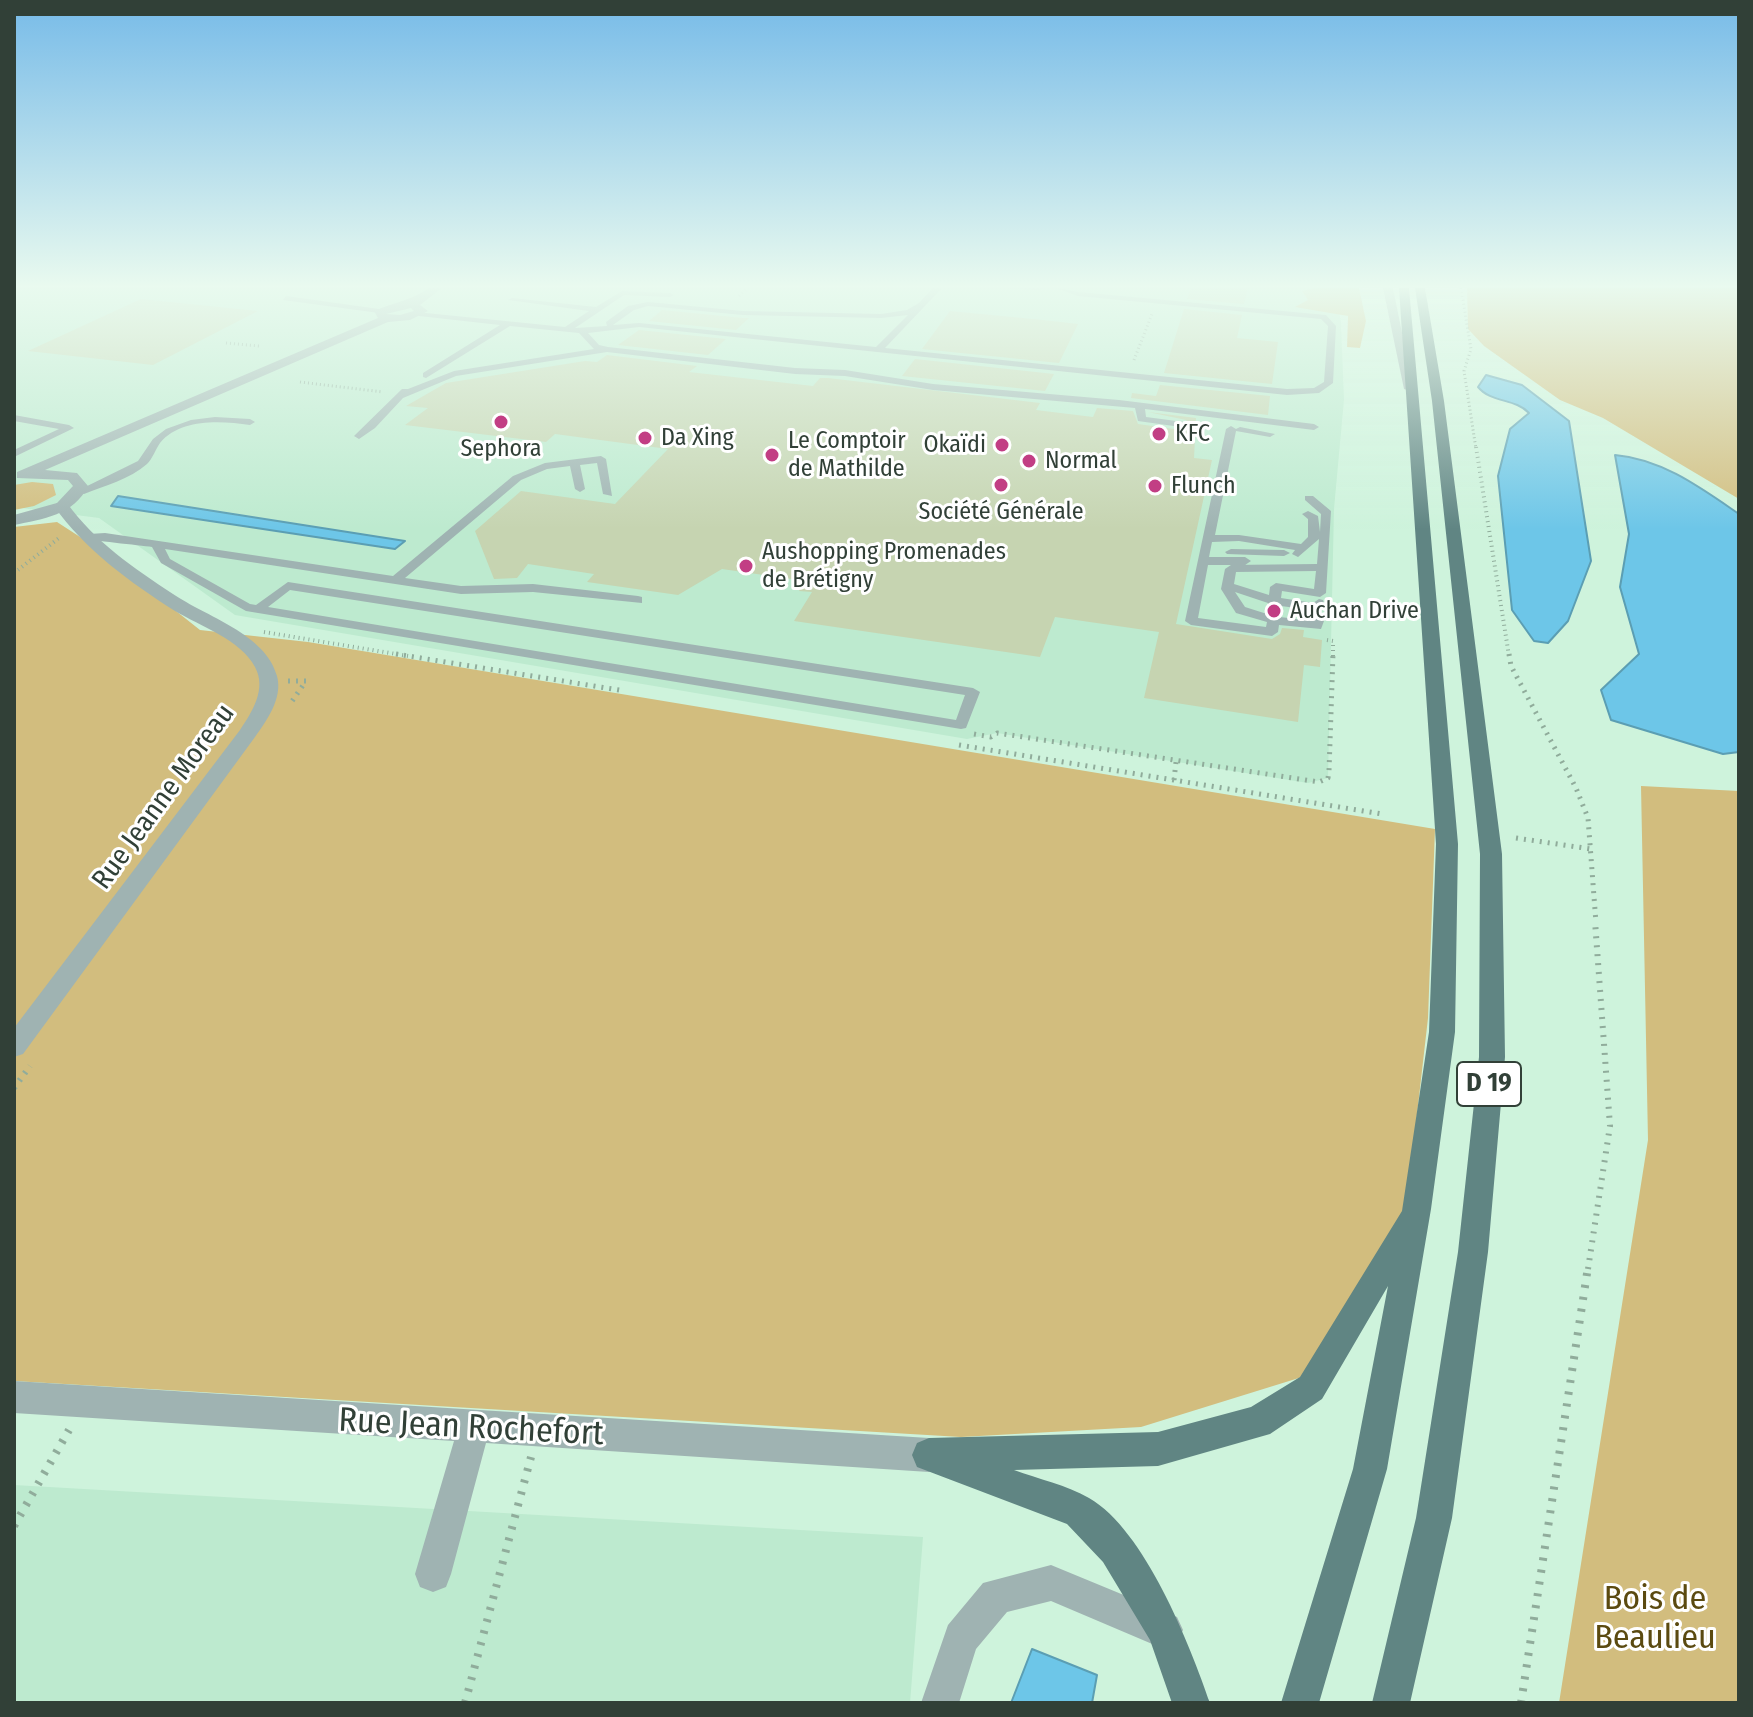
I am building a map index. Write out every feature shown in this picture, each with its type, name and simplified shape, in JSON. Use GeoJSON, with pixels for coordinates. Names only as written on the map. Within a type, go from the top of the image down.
{"type":"FeatureCollection","features":[{"type":"Feature","properties":{"kind":"main road","name":"D 19"},"geometry":{"type":"LineString","coordinates":[[1300,1703],[1370,1469],[1417,1209],[1442,1032],[1447,844],[1411,368]]}},
{"type":"Feature","properties":{"kind":"main road","name":"D 19"},"geometry":{"type":"LineString","coordinates":[[1391,1703],[1434,1518],[1473,1252],[1492,1057],[1491,854],[1433,368]]}},
{"type":"Feature","properties":{"kind":"main road"},"geometry":{"type":"LineString","coordinates":[[929,1455],[1158,1449],[1258,1422],[1311,1388],[1417,1209]]}},
{"type":"Feature","properties":{"kind":"main road"},"geometry":{"type":"LineString","coordinates":[[929,1455],[1079,1511],[1116,1549],[1166,1631],[1191,1703]]}},
{"type":"Feature","properties":{"kind":"street"},"geometry":{"type":"LineString","coordinates":[[18,476],[263,368]]}},
{"type":"Feature","properties":{"kind":"street"},"geometry":{"type":"LineString","coordinates":[[1405,368],[1415,413]]}},
{"type":"Feature","properties":{"kind":"street"},"geometry":{"type":"LineString","coordinates":[[72,476],[75,459],[98,443]]}},
{"type":"Feature","properties":{"kind":"street"},"geometry":{"type":"LineString","coordinates":[[14,520],[62,506],[80,492],[81,486],[72,476],[50,473],[18,476]]}},
{"type":"Feature","properties":{"kind":"street","name":"Rue Jeanne Moreau"},"geometry":{"type":"LineString","coordinates":[[14,1047],[248,733],[261,713],[268,692],[268,674],[255,654],[212,623],[179,606],[89,537],[68,517],[62,506]]}},
{"type":"Feature","properties":{"kind":"street","name":"Rue Jean Rochefort"},"geometry":{"type":"LineString","coordinates":[[14,1397],[538,1433],[929,1455]]}},
{"type":"Feature","properties":{"kind":"street"},"geometry":{"type":"LineString","coordinates":[[433,1574],[474,1428]]}},
{"type":"Feature","properties":{"kind":"street"},"geometry":{"type":"LineString","coordinates":[[940,1703],[961,1638],[996,1596],[1051,1583],[1166,1631]]}},
{"type":"Feature","properties":{"kind":"lane"},"geometry":{"type":"LineString","coordinates":[[359,436],[373,427],[395,396],[436,368]]}},
{"type":"Feature","properties":{"kind":"lane"},"geometry":{"type":"LineString","coordinates":[[395,396],[454,374],[492,368]]}},
{"type":"Feature","properties":{"kind":"lane"},"geometry":{"type":"LineString","coordinates":[[777,368],[1314,427]]}},
{"type":"Feature","properties":{"kind":"lane"},"geometry":{"type":"LineString","coordinates":[[1062,368],[1287,392],[1316,391],[1328,383],[1329,368]]}},
{"type":"Feature","properties":{"kind":"lane"},"geometry":{"type":"LineString","coordinates":[[1140,407],[1141,419],[1189,425]]}},
{"type":"Feature","properties":{"kind":"lane"},"geometry":{"type":"LineString","coordinates":[[14,418],[69,428],[14,454]]}},
{"type":"Feature","properties":{"kind":"lane"},"geometry":{"type":"LineString","coordinates":[[80,492],[138,466],[148,458],[156,441],[179,427],[218,420],[250,422]]}},
{"type":"Feature","properties":{"kind":"lane"},"geometry":{"type":"LineString","coordinates":[[1212,427],[1270,434]]}},
{"type":"Feature","properties":{"kind":"lane"},"geometry":{"type":"LineString","coordinates":[[1231,429],[1191,621],[1274,607]]}},
{"type":"Feature","properties":{"kind":"lane"},"geometry":{"type":"LineString","coordinates":[[14,442],[31,447]]}},
{"type":"Feature","properties":{"kind":"lane"},"geometry":{"type":"LineString","coordinates":[[394,581],[517,478],[545,466],[601,459],[608,494]]}},
{"type":"Feature","properties":{"kind":"lane"},"geometry":{"type":"LineString","coordinates":[[574,461],[580,489]]}},
{"type":"Feature","properties":{"kind":"lane"},"geometry":{"type":"LineString","coordinates":[[1230,589],[1274,607],[1308,632],[1317,630],[1327,513],[1309,498]]}},
{"type":"Feature","properties":{"kind":"lane"},"geometry":{"type":"LineString","coordinates":[[1205,550],[1258,561],[1299,552],[1314,538],[1314,518],[1308,514]]}},
{"type":"Feature","properties":{"kind":"lane"},"geometry":{"type":"LineString","coordinates":[[89,537],[157,544],[461,590],[533,588],[638,600]]}},
{"type":"Feature","properties":{"kind":"lane"},"geometry":{"type":"LineString","coordinates":[[1205,550],[1239,538],[1299,552]]}},
{"type":"Feature","properties":{"kind":"lane"},"geometry":{"type":"LineString","coordinates":[[157,544],[165,561],[235,604],[258,609],[961,725],[973,692],[288,586],[258,609]]}},
{"type":"Feature","properties":{"kind":"lane"},"geometry":{"type":"LineString","coordinates":[[1230,589],[1231,569],[1323,567]]}},
{"type":"Feature","properties":{"kind":"lane"},"geometry":{"type":"LineString","coordinates":[[1230,589],[1274,607],[1319,613]]}},
{"type":"Feature","properties":{"kind":"lane"},"geometry":{"type":"LineString","coordinates":[[298,616],[328,592]]}},
{"type":"Feature","properties":{"kind":"path"},"geometry":{"type":"LineString","coordinates":[[1128,375],[1131,368]]}},
{"type":"Feature","properties":{"kind":"path"},"geometry":{"type":"LineString","coordinates":[[1465,368],[1511,666],[1576,788],[1588,818],[1610,1126],[1521,1703]]}},
{"type":"Feature","properties":{"kind":"path"},"geometry":{"type":"LineString","coordinates":[[300,382],[395,396]]}},
{"type":"Feature","properties":{"kind":"path"},"geometry":{"type":"LineString","coordinates":[[14,573],[59,538]]}},
{"type":"Feature","properties":{"kind":"path"},"geometry":{"type":"LineString","coordinates":[[961,725],[969,733],[991,737],[997,733],[1308,783],[1328,778],[1333,641],[1319,613]]}},
{"type":"Feature","properties":{"kind":"path"},"geometry":{"type":"LineString","coordinates":[[1174,780],[1176,762]]}},
{"type":"Feature","properties":{"kind":"path"},"geometry":{"type":"LineString","coordinates":[[1516,838],[1591,849]]}},
{"type":"Feature","properties":{"kind":"path"},"geometry":{"type":"LineString","coordinates":[[14,1526],[85,1402]]}},
{"type":"Feature","properties":{"kind":"path"},"geometry":{"type":"LineString","coordinates":[[465,1703],[538,1433]]}},
{"type":"Feature","properties":{"kind":"shaded area","name":"Aushopping Promenades de Brétigny"},"geometry":{"type":"Polygon","coordinates":[[[14,368],[1343,368],[1344,400],[1334,509],[1328,778],[1308,783],[997,733],[967,739],[235,615],[99,518],[14,507],[14,368]]]}},
{"type":"Feature","properties":{"kind":"shaded area"},"geometry":{"type":"Polygon","coordinates":[[[14,1485],[923,1537],[910,1703],[14,1703],[14,1485]]]}},
{"type":"Feature","properties":{"kind":"green space"},"geometry":{"type":"Polygon","coordinates":[[[1515,368],[1739,368],[1739,499],[1603,418],[1560,400],[1515,368]]]}},
{"type":"Feature","properties":{"kind":"green space"},"geometry":{"type":"Polygon","coordinates":[[[32,482],[53,484],[56,495],[34,506],[14,510],[14,485],[32,482]]]}},
{"type":"Feature","properties":{"kind":"green space"},"geometry":{"type":"Polygon","coordinates":[[[57,522],[94,546],[200,630],[308,642],[1435,829],[1428,1018],[1404,1228],[1331,1368],[1141,1427],[961,1437],[14,1381],[14,527],[57,522]]]}},
{"type":"Feature","properties":{"kind":"green space","name":"Bois de Beaulieu"},"geometry":{"type":"Polygon","coordinates":[[[1641,786],[1739,791],[1739,1703],[1559,1703],[1648,1140],[1641,786]]]}},
{"type":"Feature","properties":{"kind":"water"},"geometry":{"type":"Polygon","coordinates":[[[1486,375],[1522,385],[1569,421],[1591,561],[1568,621],[1548,643],[1534,641],[1512,610],[1498,476],[1510,429],[1529,413],[1483,392],[1478,387],[1486,375]]]}},
{"type":"Feature","properties":{"kind":"water"},"geometry":{"type":"Polygon","coordinates":[[[1615,455],[1649,462],[1665,469],[1739,514],[1739,752],[1723,754],[1611,720],[1601,690],[1639,654],[1620,587],[1629,534],[1615,455]]]}},
{"type":"Feature","properties":{"kind":"water"},"geometry":{"type":"Polygon","coordinates":[[[118,496],[405,541],[395,549],[111,506],[118,496]]]}},
{"type":"Feature","properties":{"kind":"water"},"geometry":{"type":"Polygon","coordinates":[[[1032,1649],[1097,1675],[1092,1703],[1011,1703],[1032,1649]]]}},
{"type":"Feature","properties":{"kind":"building"},"geometry":{"type":"Polygon","coordinates":[[[540,368],[694,368],[689,372],[813,386],[820,378],[828,378],[1040,403],[1036,410],[1093,417],[1097,408],[1133,411],[1138,424],[1181,430],[1189,424],[1186,420],[1148,412],[1196,418],[1194,458],[1212,460],[1176,624],[1272,639],[1280,634],[1282,628],[1304,630],[1303,637],[1322,640],[1320,667],[1304,665],[1298,722],[1144,698],[1159,632],[1055,617],[1040,657],[794,621],[812,592],[799,591],[805,581],[722,569],[678,595],[587,582],[594,574],[528,564],[517,578],[494,579],[475,531],[521,491],[615,504],[668,449],[555,434],[546,442],[405,425],[428,408],[406,406],[446,383],[540,368]]]}},
{"type":"Feature","properties":{"kind":"building"},"geometry":{"type":"Polygon","coordinates":[[[908,368],[1000,368],[1054,374],[1045,391],[902,376],[908,368]]]}},
{"type":"Feature","properties":{"kind":"building"},"geometry":{"type":"Polygon","coordinates":[[[1166,368],[1274,368],[1272,384],[1164,373],[1166,368]]]}},
{"type":"Feature","properties":{"kind":"building"},"geometry":{"type":"Polygon","coordinates":[[[1160,385],[1270,396],[1268,415],[1131,398],[1132,393],[1156,396],[1160,385]]]}},
{"type":"Feature","properties":{"kind":"place","name":"Sephora"},"geometry":{"type":"Point","coordinates":[501,422]}},
{"type":"Feature","properties":{"kind":"place","name":"KFC"},"geometry":{"type":"Point","coordinates":[1159,434]}},
{"type":"Feature","properties":{"kind":"place","name":"Da Xing"},"geometry":{"type":"Point","coordinates":[645,438]}},
{"type":"Feature","properties":{"kind":"place","name":"Okaïdi"},"geometry":{"type":"Point","coordinates":[1002,445]}},
{"type":"Feature","properties":{"kind":"place","name":"Le Comptoir de Mathilde"},"geometry":{"type":"Point","coordinates":[772,455]}},
{"type":"Feature","properties":{"kind":"place","name":"Normal"},"geometry":{"type":"Point","coordinates":[1029,461]}},
{"type":"Feature","properties":{"kind":"place","name":"Société Générale"},"geometry":{"type":"Point","coordinates":[1001,485]}},
{"type":"Feature","properties":{"kind":"place","name":"Flunch"},"geometry":{"type":"Point","coordinates":[1155,486]}},
{"type":"Feature","properties":{"kind":"place","name":"Aushopping Promenades de Brétigny"},"geometry":{"type":"Point","coordinates":[746,566]}},
{"type":"Feature","properties":{"kind":"place","name":"Auchan Drive"},"geometry":{"type":"Point","coordinates":[1274,611]}}]}
